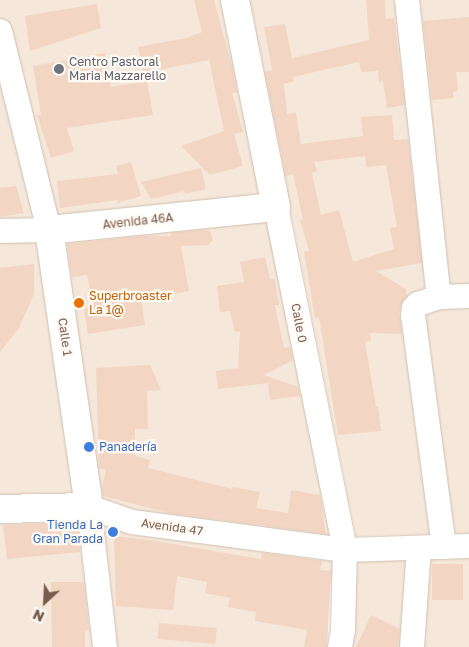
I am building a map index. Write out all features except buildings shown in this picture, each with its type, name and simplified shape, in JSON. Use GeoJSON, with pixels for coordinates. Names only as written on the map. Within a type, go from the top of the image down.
{"type":"FeatureCollection","features":[{"type":"Feature","properties":{"kind":"street","name":"Calle 0"},"geometry":{"type":"LineString","coordinates":[[235,0],[345,550],[343,630],[340,647]]}},
{"type":"Feature","properties":{"kind":"street"},"geometry":{"type":"LineString","coordinates":[[407,0],[439,298]]}},
{"type":"Feature","properties":{"kind":"street","name":"Calle 1"},"geometry":{"type":"LineString","coordinates":[[0,31],[49,230],[90,507],[105,647]]}},
{"type":"Feature","properties":{"kind":"street","name":"Avenida 46A"},"geometry":{"type":"LineString","coordinates":[[0,231],[49,230],[276,207]]}},
{"type":"Feature","properties":{"kind":"street"},"geometry":{"type":"LineString","coordinates":[[444,547],[413,315],[414,308],[418,304],[439,298],[469,296]]}},
{"type":"Feature","properties":{"kind":"street","name":"Avenida 47"},"geometry":{"type":"LineString","coordinates":[[0,509],[90,507],[132,522],[345,550],[469,546]]}},
{"type":"Feature","properties":{"kind":"street"},"geometry":{"type":"LineString","coordinates":[[414,646],[419,548]]}},
{"type":"Feature","properties":{"kind":"shaded area"},"geometry":{"type":"Polygon","coordinates":[[[0,0],[228,0],[335,566],[314,647],[0,647],[0,0]]]}},
{"type":"Feature","properties":{"kind":"shaded area"},"geometry":{"type":"Polygon","coordinates":[[[248,0],[469,0],[469,533],[356,536],[248,0]]]}},
{"type":"Feature","properties":{"kind":"shaded area"},"geometry":{"type":"Polygon","coordinates":[[[469,556],[469,647],[334,647],[351,561],[469,556]]]}},
{"type":"Feature","properties":{"kind":"place","name":"Centro Pastoral Maria Mazzarello"},"geometry":{"type":"Point","coordinates":[59,69]}},
{"type":"Feature","properties":{"kind":"place","name":"Superbroaster La 1@"},"geometry":{"type":"Point","coordinates":[79,303]}},
{"type":"Feature","properties":{"kind":"place","name":"Panadería"},"geometry":{"type":"Point","coordinates":[89,447]}},
{"type":"Feature","properties":{"kind":"place","name":"Tienda La Gran Parada"},"geometry":{"type":"Point","coordinates":[113,532]}}]}
